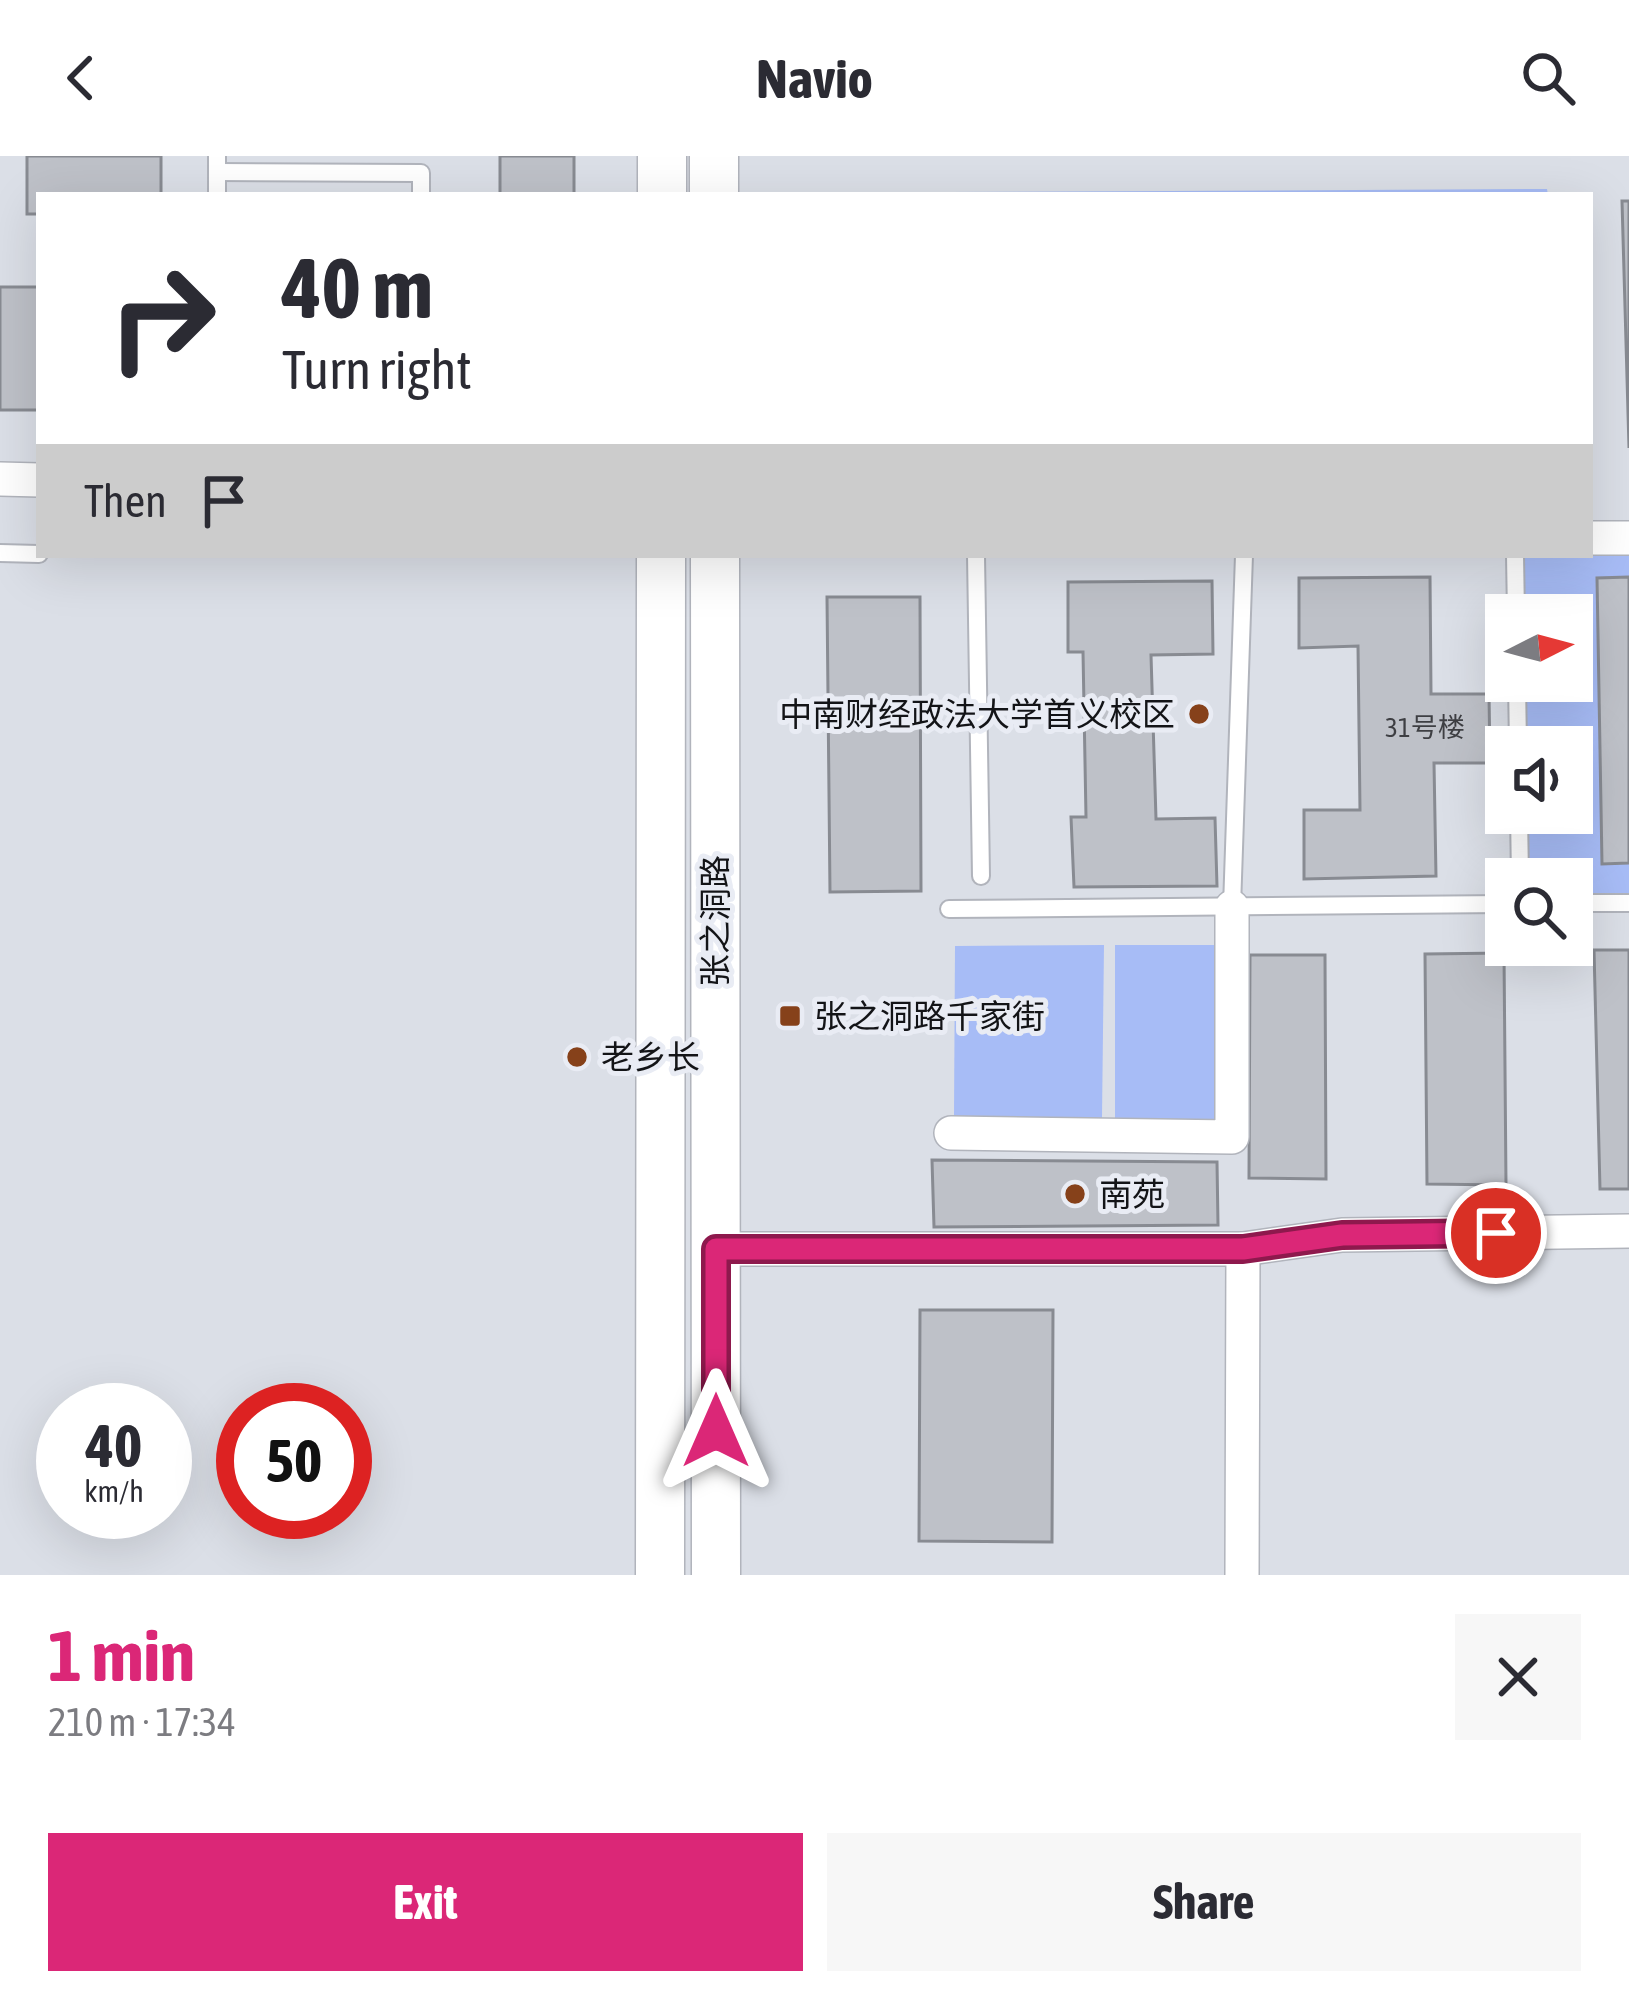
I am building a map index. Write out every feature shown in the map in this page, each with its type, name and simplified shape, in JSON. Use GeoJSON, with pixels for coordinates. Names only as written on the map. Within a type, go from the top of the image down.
{"type":"FeatureCollection","features":[{"type":"Feature","properties":{"kind":"main road"},"geometry":{"type":"LineString","coordinates":[[662,156],[662,192]]}},
{"type":"Feature","properties":{"kind":"main road"},"geometry":{"type":"LineString","coordinates":[[714,156],[714,192]]}},
{"type":"Feature","properties":{"kind":"main road","name":"张之洞路"},"geometry":{"type":"LineString","coordinates":[[660,1575],[661,558]]}},
{"type":"Feature","properties":{"kind":"main road","name":"张之洞路"},"geometry":{"type":"LineString","coordinates":[[715,558],[716,1575]]}},
{"type":"Feature","properties":{"kind":"street"},"geometry":{"type":"LineString","coordinates":[[0,479],[36,480]]}},
{"type":"Feature","properties":{"kind":"street"},"geometry":{"type":"LineString","coordinates":[[1593,538],[1629,538]]}},
{"type":"Feature","properties":{"kind":"street"},"geometry":{"type":"LineString","coordinates":[[952,1133],[1232,1137],[1232,907]]}},
{"type":"Feature","properties":{"kind":"street"},"geometry":{"type":"LineString","coordinates":[[716,1249],[1243,1249],[1342,1235],[1629,1231]]}},
{"type":"Feature","properties":{"kind":"street"},"geometry":{"type":"LineString","coordinates":[[1242,1575],[1243,1249]]}},
{"type":"Feature","properties":{"kind":"lane"},"geometry":{"type":"LineString","coordinates":[[217,164],[421,173],[421,192]]}},
{"type":"Feature","properties":{"kind":"lane"},"geometry":{"type":"LineString","coordinates":[[0,553],[36,554]]}},
{"type":"Feature","properties":{"kind":"lane"},"geometry":{"type":"LineString","coordinates":[[976,558],[981,876]]}},
{"type":"Feature","properties":{"kind":"lane"},"geometry":{"type":"LineString","coordinates":[[1232,907],[1244,558]]}},
{"type":"Feature","properties":{"kind":"lane"},"geometry":{"type":"LineString","coordinates":[[1515,558],[1516,594]]}},
{"type":"Feature","properties":{"kind":"lane"},"geometry":{"type":"LineString","coordinates":[[1593,903],[1629,903]]}},
{"type":"Feature","properties":{"kind":"lane"},"geometry":{"type":"LineString","coordinates":[[950,909],[1485,904]]}},
{"type":"Feature","properties":{"kind":"shaded area"},"geometry":{"type":"Polygon","coordinates":[[[1547,189],[1548,192],[948,192],[1547,189]]]}},
{"type":"Feature","properties":{"kind":"shaded area"},"geometry":{"type":"Polygon","coordinates":[[[1629,553],[1629,902],[1593,903],[1593,858],[1520,858],[1521,834],[1593,834],[1593,726],[1521,726],[1521,702],[1593,702],[1593,594],[1522,594],[1522,558],[1593,558],[1593,554],[1629,553]]]}},
{"type":"Feature","properties":{"kind":"shaded area"},"geometry":{"type":"Polygon","coordinates":[[[1104,945],[1102,1118],[954,1117],[955,946],[1104,945]]]}},
{"type":"Feature","properties":{"kind":"shaded area"},"geometry":{"type":"Polygon","coordinates":[[[1115,945],[1219,945],[1220,1122],[1115,1120],[1115,945]]]}},
{"type":"Feature","properties":{"kind":"building"},"geometry":{"type":"Polygon","coordinates":[[[27,156],[161,156],[161,192],[36,192],[36,214],[27,214],[27,156]]]}},
{"type":"Feature","properties":{"kind":"building"},"geometry":{"type":"Polygon","coordinates":[[[500,156],[574,156],[574,192],[500,192],[500,156]]]}},
{"type":"Feature","properties":{"kind":"building"},"geometry":{"type":"Polygon","coordinates":[[[1622,201],[1629,201],[1629,448],[1622,201]]]}},
{"type":"Feature","properties":{"kind":"building"},"geometry":{"type":"Polygon","coordinates":[[[0,287],[36,287],[36,410],[0,410],[0,287]]]}},
{"type":"Feature","properties":{"kind":"building"},"geometry":{"type":"Polygon","coordinates":[[[1430,577],[1431,694],[1485,694],[1485,702],[1489,702],[1485,763],[1434,763],[1436,876],[1304,879],[1304,810],[1360,810],[1358,646],[1299,648],[1299,578],[1430,577]]]}},
{"type":"Feature","properties":{"kind":"building"},"geometry":{"type":"Polygon","coordinates":[[[1629,577],[1629,863],[1602,864],[1597,578],[1629,577]]]}},
{"type":"Feature","properties":{"kind":"building"},"geometry":{"type":"Polygon","coordinates":[[[1212,581],[1213,654],[1151,655],[1156,819],[1215,818],[1217,886],[1074,887],[1071,817],[1086,817],[1083,652],[1068,652],[1068,582],[1212,581]]]}},
{"type":"Feature","properties":{"kind":"building"},"geometry":{"type":"Polygon","coordinates":[[[827,597],[920,597],[921,891],[830,892],[827,597]]]}},
{"type":"Feature","properties":{"kind":"building"},"geometry":{"type":"Polygon","coordinates":[[[1594,950],[1629,950],[1629,1189],[1600,1189],[1594,950]]]}},
{"type":"Feature","properties":{"kind":"building"},"geometry":{"type":"Polygon","coordinates":[[[1485,953],[1485,966],[1504,966],[1506,1185],[1427,1184],[1425,954],[1485,953]]]}},
{"type":"Feature","properties":{"kind":"building"},"geometry":{"type":"Polygon","coordinates":[[[1250,955],[1325,955],[1326,1179],[1249,1178],[1250,955]]]}},
{"type":"Feature","properties":{"kind":"building","name":"南苑"},"geometry":{"type":"Polygon","coordinates":[[[932,1160],[1217,1162],[1218,1225],[934,1227],[932,1160]]]}},
{"type":"Feature","properties":{"kind":"building"},"geometry":{"type":"Polygon","coordinates":[[[920,1310],[1053,1310],[1052,1542],[919,1541],[920,1310]]]}},
{"type":"Feature","properties":{"kind":"place","name":"中南财经政法大学首义校区"},"geometry":{"type":"Point","coordinates":[1199,714]}},
{"type":"Feature","properties":{"kind":"place","name":"张之洞路千家街"},"geometry":{"type":"Point","coordinates":[790,1016]}},
{"type":"Feature","properties":{"kind":"place","name":"老乡长"},"geometry":{"type":"Point","coordinates":[577,1057]}},
{"type":"Feature","properties":{"kind":"place","name":"南苑"},"geometry":{"type":"Point","coordinates":[1075,1194]}},
{"type":"Feature","properties":{"kind":"route"},"geometry":{"type":"LineString","coordinates":[[716,1431],[716,1249],[1243,1249],[1342,1235],[1496,1233]]}}]}
